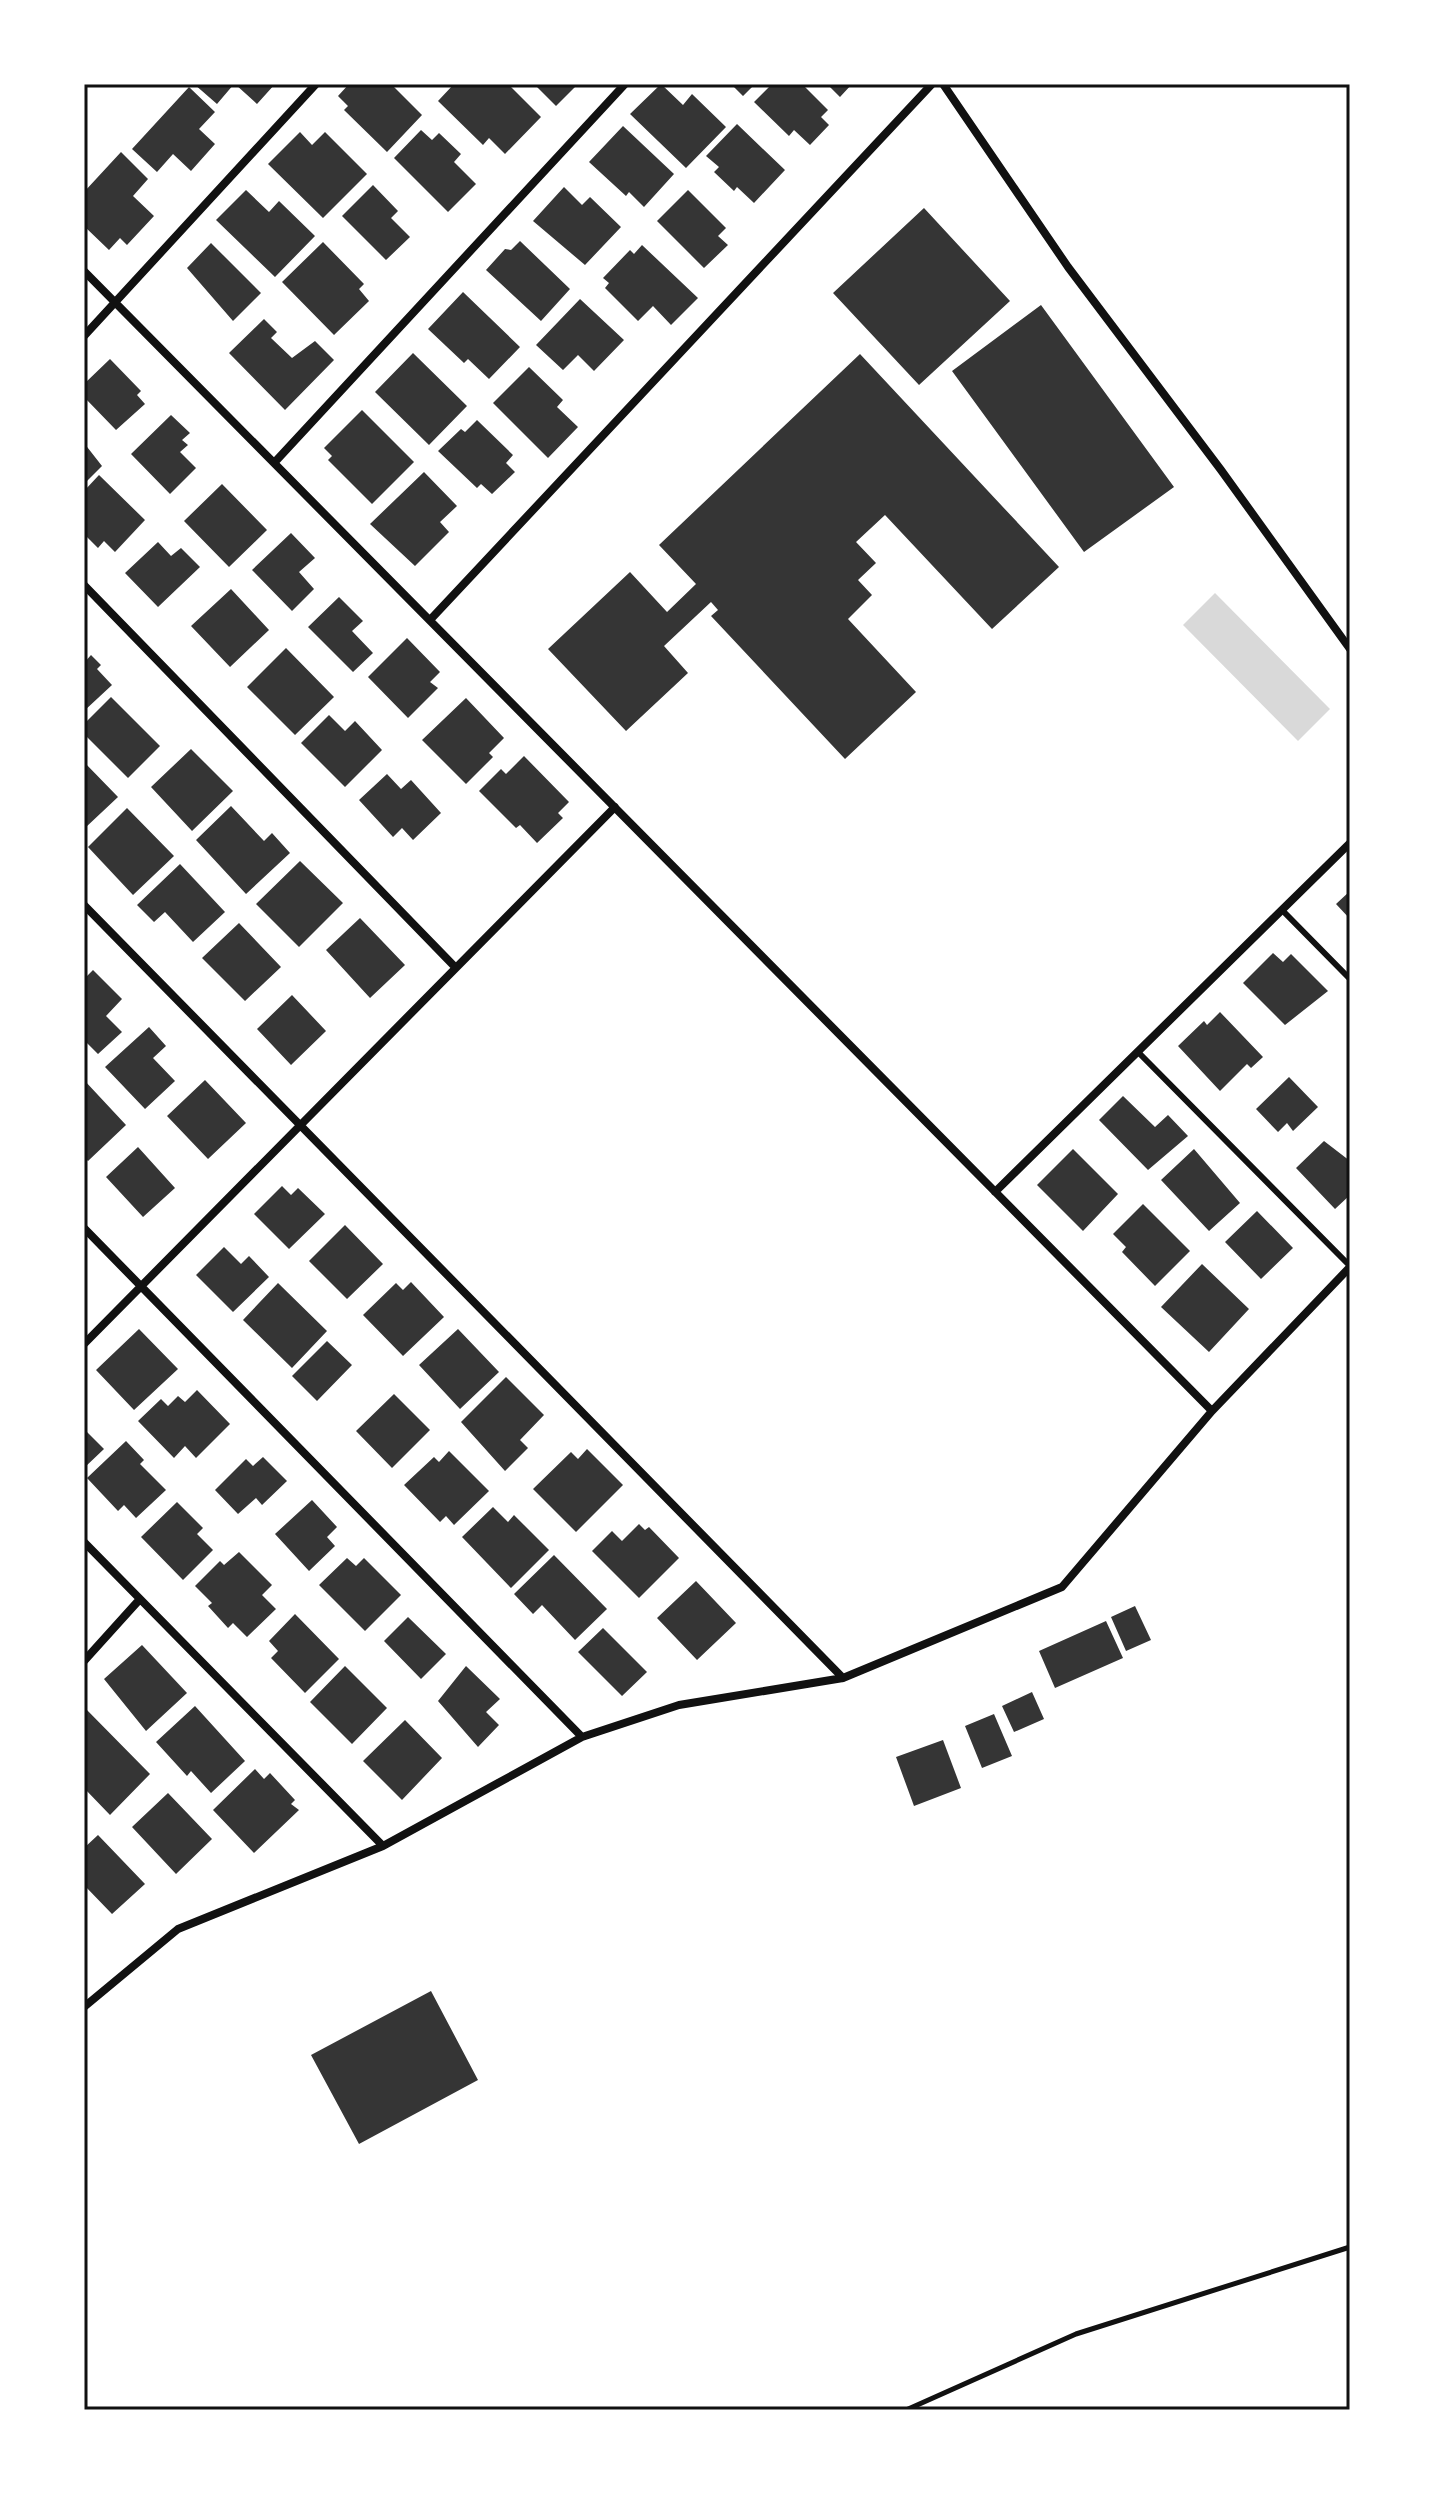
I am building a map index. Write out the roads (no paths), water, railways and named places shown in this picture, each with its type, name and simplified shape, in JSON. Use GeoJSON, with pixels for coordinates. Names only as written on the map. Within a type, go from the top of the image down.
{"type":"FeatureCollection","features":[{"type":"Feature","properties":{"kind":"street"},"geometry":{"type":"LineString","coordinates":[[84,336],[316,84]]}},
{"type":"Feature","properties":{"kind":"street"},"geometry":{"type":"LineString","coordinates":[[274,463],[625,84]]}},
{"type":"Feature","properties":{"kind":"street"},"geometry":{"type":"LineString","coordinates":[[430,620],[932,84]]}},
{"type":"Feature","properties":{"kind":"street"},"geometry":{"type":"LineString","coordinates":[[943,84],[1068,267],[1221,470],[1350,649]]}},
{"type":"Feature","properties":{"kind":"street"},"geometry":{"type":"LineString","coordinates":[[84,271],[1212,1411]]}},
{"type":"Feature","properties":{"kind":"street"},"geometry":{"type":"LineString","coordinates":[[84,585],[456,968]]}},
{"type":"Feature","properties":{"kind":"street"},"geometry":{"type":"LineString","coordinates":[[84,1344],[615,807]]}},
{"type":"Feature","properties":{"kind":"street"},"geometry":{"type":"LineString","coordinates":[[995,1192],[1350,843]]}},
{"type":"Feature","properties":{"kind":"street"},"geometry":{"type":"LineString","coordinates":[[84,905],[843,1678]]}},
{"type":"Feature","properties":{"kind":"street"},"geometry":{"type":"LineString","coordinates":[[84,1228],[582,1737]]}},
{"type":"Feature","properties":{"kind":"street"},"geometry":{"type":"LineString","coordinates":[[84,2007],[178,1929],[383,1846],[582,1737],[679,1705],[843,1678],[1062,1587],[1212,1411],[1350,1266]]}},
{"type":"Feature","properties":{"kind":"street"},"geometry":{"type":"LineString","coordinates":[[84,1542],[383,1846]]}},
{"type":"Feature","properties":{"kind":"street"},"geometry":{"type":"LineString","coordinates":[[84,1661],[140,1599]]}},
{"type":"Feature","properties":{"kind":"lane"},"geometry":{"type":"LineString","coordinates":[[1282,910],[1350,979]]}},
{"type":"Feature","properties":{"kind":"lane"},"geometry":{"type":"LineString","coordinates":[[1138,1052],[1350,1266]]}}]}
